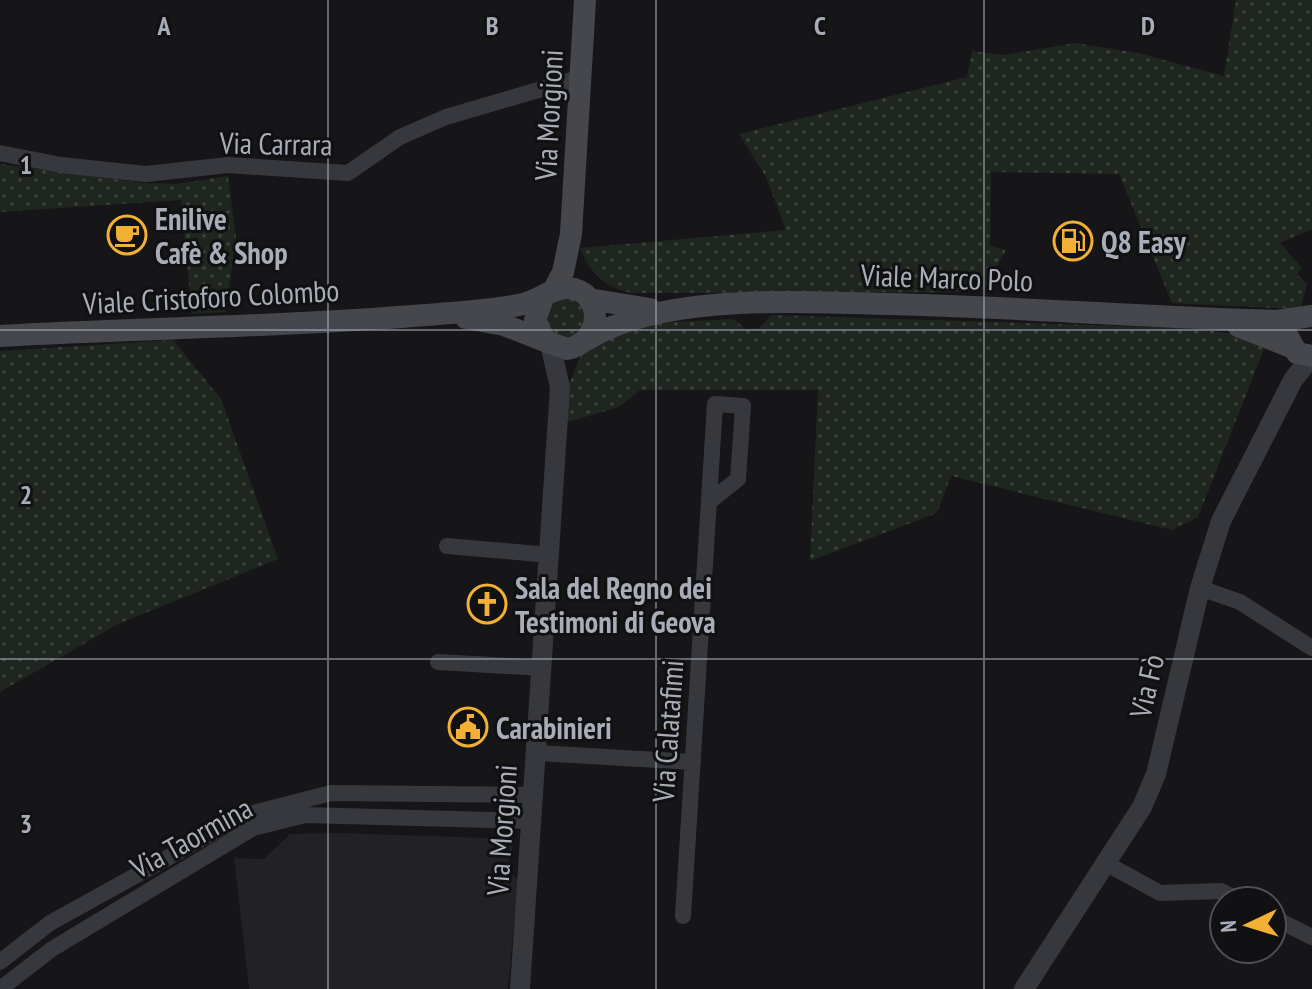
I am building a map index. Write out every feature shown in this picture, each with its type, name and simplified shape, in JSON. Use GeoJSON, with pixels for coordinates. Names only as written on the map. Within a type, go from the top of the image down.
{"type":"FeatureCollection","features":[{"type":"Feature","properties":{"kind":"main road","name":"Via Morgioni"},"geometry":{"type":"LineString","coordinates":[[571,234],[585,0]]}},
{"type":"Feature","properties":{"kind":"main road"},"geometry":{"type":"LineString","coordinates":[[548,343],[535,320],[563,272],[571,234]]}},
{"type":"Feature","properties":{"kind":"main road"},"geometry":{"type":"LineString","coordinates":[[571,234],[596,320],[583,342]]}},
{"type":"Feature","properties":{"kind":"main road"},"geometry":{"type":"LineString","coordinates":[[425,315],[524,304],[569,288],[587,297],[623,307],[675,310]]}},
{"type":"Feature","properties":{"kind":"main road","name":"Viale Marco Polo"},"geometry":{"type":"LineString","coordinates":[[675,310],[828,303],[1277,321],[1306,316]]}},
{"type":"Feature","properties":{"kind":"main road"},"geometry":{"type":"LineString","coordinates":[[425,315],[475,318],[567,349],[612,325],[675,310]]}},
{"type":"Feature","properties":{"kind":"main road","name":"Viale Cristoforo Colombo"},"geometry":{"type":"LineString","coordinates":[[0,336],[425,315]]}},
{"type":"Feature","properties":{"kind":"main road"},"geometry":{"type":"LineString","coordinates":[[1299,351],[1289,328],[1306,316]]}},
{"type":"Feature","properties":{"kind":"main road"},"geometry":{"type":"LineString","coordinates":[[1217,319],[1299,351]]}},
{"type":"Feature","properties":{"kind":"street","name":"Via Carrara"},"geometry":{"type":"LineString","coordinates":[[0,153],[61,165],[146,174],[228,165],[348,173],[400,137],[446,117],[579,78]]}},
{"type":"Feature","properties":{"kind":"street"},"geometry":{"type":"LineString","coordinates":[[560,387],[583,342]]}},
{"type":"Feature","properties":{"kind":"street"},"geometry":{"type":"LineString","coordinates":[[548,343],[560,387]]}},
{"type":"Feature","properties":{"kind":"street","name":"Via Fò"},"geometry":{"type":"LineString","coordinates":[[1024,989],[1142,807],[1156,774],[1200,588],[1221,521],[1293,380],[1299,351]]}},
{"type":"Feature","properties":{"kind":"street","name":"Via Morgioni"},"geometry":{"type":"LineString","coordinates":[[520,989],[560,387]]}},
{"type":"Feature","properties":{"kind":"street","name":"Via Calatafimi"},"geometry":{"type":"LineString","coordinates":[[683,916],[715,404],[743,406],[738,479],[709,502]]}},
{"type":"Feature","properties":{"kind":"street"},"geometry":{"type":"LineString","coordinates":[[447,546],[550,555]]}},
{"type":"Feature","properties":{"kind":"street"},"geometry":{"type":"LineString","coordinates":[[1200,588],[1240,602],[1312,648]]}},
{"type":"Feature","properties":{"kind":"street"},"geometry":{"type":"LineString","coordinates":[[438,662],[543,668]]}},
{"type":"Feature","properties":{"kind":"street"},"geometry":{"type":"LineString","coordinates":[[537,753],[693,762]]}},
{"type":"Feature","properties":{"kind":"street","name":"Via Taormina"},"geometry":{"type":"LineString","coordinates":[[0,962],[50,923],[245,815],[331,793],[533,795]]}},
{"type":"Feature","properties":{"kind":"street"},"geometry":{"type":"LineString","coordinates":[[506,820],[507,795]]}},
{"type":"Feature","properties":{"kind":"street","name":"Via Taormina"},"geometry":{"type":"LineString","coordinates":[[0,989],[52,949],[253,828],[305,815],[531,821]]}},
{"type":"Feature","properties":{"kind":"street"},"geometry":{"type":"LineString","coordinates":[[1107,864],[1160,893],[1208,891]]}},
{"type":"Feature","properties":{"kind":"street"},"geometry":{"type":"LineString","coordinates":[[1288,925],[1312,937]]}},
{"type":"Feature","properties":{"kind":"shaded area"},"geometry":{"type":"Polygon","coordinates":[[[1236,0],[1312,0],[1312,229],[1280,243],[1302,268],[1297,274],[1307,285],[1300,309],[1172,303],[1119,174],[991,172],[990,246],[1006,250],[985,288],[974,292],[632,293],[622,291],[600,278],[580,248],[786,230],[766,177],[739,134],[967,77],[972,51],[1004,55],[1075,43],[1138,53],[1224,76],[1236,0]]]}},
{"type":"Feature","properties":{"kind":"shaded area"},"geometry":{"type":"Polygon","coordinates":[[[0,164],[145,183],[176,184],[228,176],[236,236],[226,312],[192,314],[181,200],[0,212],[0,164]]]}},
{"type":"Feature","properties":{"kind":"shaded area"},"geometry":{"type":"Polygon","coordinates":[[[568,293],[588,313],[575,339],[551,337],[542,307],[568,293]]]}},
{"type":"Feature","properties":{"kind":"shaded area"},"geometry":{"type":"Polygon","coordinates":[[[772,315],[1183,328],[1236,335],[1264,349],[1198,517],[1172,530],[951,476],[937,513],[810,561],[818,390],[640,390],[619,407],[564,423],[570,382],[583,350],[637,324],[734,319],[745,329],[759,328],[772,315]]]}},
{"type":"Feature","properties":{"kind":"shaded area"},"geometry":{"type":"Polygon","coordinates":[[[173,340],[221,399],[278,559],[118,624],[0,692],[0,351],[173,340]]]}},
{"type":"Feature","properties":{"kind":"shaded area"},"geometry":{"type":"Polygon","coordinates":[[[290,834],[515,839],[507,867],[512,868],[512,874],[518,880],[508,989],[249,989],[234,858],[264,859],[290,834]]]}},
{"type":"Feature","properties":{"kind":"place","name":"Enilive Cafè & Shop"},"geometry":{"type":"Point","coordinates":[127,235]}},
{"type":"Feature","properties":{"kind":"place","name":"Q8 Easy"},"geometry":{"type":"Point","coordinates":[1073,241]}},
{"type":"Feature","properties":{"kind":"place","name":"Sala del Regno dei Testimoni di Geova"},"geometry":{"type":"Point","coordinates":[487,604]}},
{"type":"Feature","properties":{"kind":"place","name":"Carabinieri"},"geometry":{"type":"Point","coordinates":[468,727]}}]}
